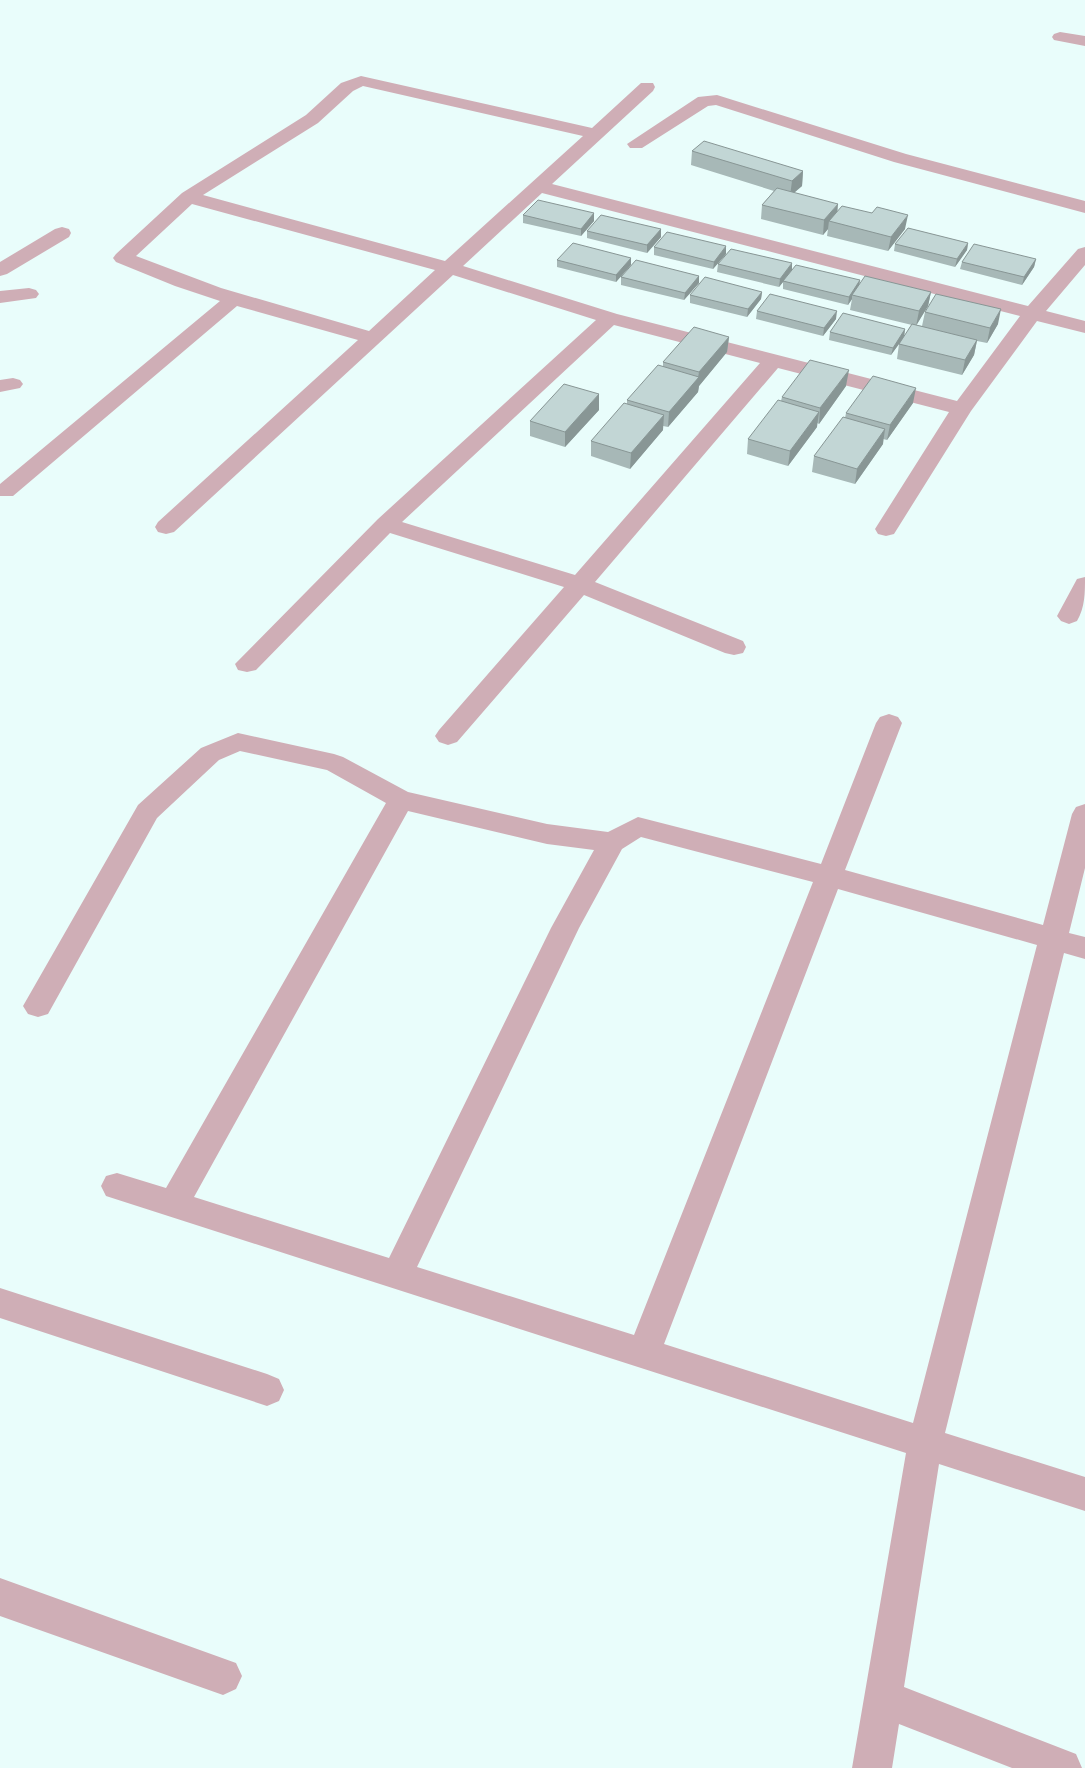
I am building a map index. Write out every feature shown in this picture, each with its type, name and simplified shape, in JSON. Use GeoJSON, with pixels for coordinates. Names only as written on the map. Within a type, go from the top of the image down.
{"type":"FeatureCollection","features":[{"type":"Feature","properties":{"kind":"street"},"geometry":{"type":"LineString","coordinates":[[1060,37],[1085,41]]}},
{"type":"Feature","properties":{"kind":"street"},"geometry":{"type":"LineString","coordinates":[[372,338],[235,298],[142,267],[123,258],[188,198],[312,119],[347,87],[361,81],[596,134]]}},
{"type":"Feature","properties":{"kind":"street"},"geometry":{"type":"LineString","coordinates":[[166,527],[647,86]]}},
{"type":"Feature","properties":{"kind":"street"},"geometry":{"type":"LineString","coordinates":[[636,144],[704,101],[716,100],[900,158],[1085,207]]}},
{"type":"Feature","properties":{"kind":"street"},"geometry":{"type":"LineString","coordinates":[[538,186],[1085,327]]}},
{"type":"Feature","properties":{"kind":"street"},"geometry":{"type":"LineString","coordinates":[[188,198],[449,268],[610,318],[775,359],[962,409]]}},
{"type":"Feature","properties":{"kind":"street"},"geometry":{"type":"LineString","coordinates":[[0,270],[62,233]]}},
{"type":"Feature","properties":{"kind":"street"},"geometry":{"type":"LineString","coordinates":[[886,529],[962,409],[1033,313],[1085,253]]}},
{"type":"Feature","properties":{"kind":"street"},"geometry":{"type":"LineString","coordinates":[[2,296],[29,294]]}},
{"type":"Feature","properties":{"kind":"street"},"geometry":{"type":"LineString","coordinates":[[5,492],[235,298]]}},
{"type":"Feature","properties":{"kind":"street"},"geometry":{"type":"LineString","coordinates":[[247,664],[386,524],[610,318]]}},
{"type":"Feature","properties":{"kind":"street"},"geometry":{"type":"LineString","coordinates":[[448,736],[775,359]]}},
{"type":"Feature","properties":{"kind":"street"},"geometry":{"type":"LineString","coordinates":[[386,524],[579,584],[734,648]]}},
{"type":"Feature","properties":{"kind":"street"},"geometry":{"type":"LineString","coordinates":[[1069,616],[1085,584]]}},
{"type":"Feature","properties":{"kind":"street"},"geometry":{"type":"LineString","coordinates":[[643,1354],[889,723]]}},
{"type":"Feature","properties":{"kind":"street"},"geometry":{"type":"LineString","coordinates":[[38,1006],[147,812],[210,754],[238,742],[334,763],[401,800],[547,834],[612,842]]}},
{"type":"Feature","properties":{"kind":"street"},"geometry":{"type":"LineString","coordinates":[[173,1205],[401,800]]}},
{"type":"Feature","properties":{"kind":"street"},"geometry":{"type":"LineString","coordinates":[[872,1768],[925,1443],[1085,814]]}},
{"type":"Feature","properties":{"kind":"street"},"geometry":{"type":"LineString","coordinates":[[397,1275],[565,928],[612,842],[638,827],[829,876],[1085,948]]}},
{"type":"Feature","properties":{"kind":"street"},"geometry":{"type":"LineString","coordinates":[[117,1186],[1085,1494]]}},
{"type":"Feature","properties":{"kind":"street"},"geometry":{"type":"LineString","coordinates":[[0,1303],[267,1390]]}},
{"type":"Feature","properties":{"kind":"street"},"geometry":{"type":"LineString","coordinates":[[0,1597],[223,1676]]}},
{"type":"Feature","properties":{"kind":"street"},"geometry":{"type":"LineString","coordinates":[[882,1698],[1062,1768]]}},
{"type":"Feature","properties":{"kind":"building"},"geometry":{"type":"Polygon","coordinates":[[[704,141],[803,171],[792,181],[692,151],[704,141]]]}},
{"type":"Feature","properties":{"kind":"building"},"geometry":{"type":"Polygon","coordinates":[[[777,188],[838,204],[824,220],[762,205],[777,188]]]}},
{"type":"Feature","properties":{"kind":"building"},"geometry":{"type":"Polygon","coordinates":[[[538,200],[594,213],[581,229],[523,215],[538,200]]]}},
{"type":"Feature","properties":{"kind":"building"},"geometry":{"type":"Polygon","coordinates":[[[842,206],[872,213],[877,207],[908,215],[891,237],[829,221],[842,206]]]}},
{"type":"Feature","properties":{"kind":"building"},"geometry":{"type":"Polygon","coordinates":[[[601,215],[661,229],[647,245],[587,231],[601,215]]]}},
{"type":"Feature","properties":{"kind":"building"},"geometry":{"type":"Polygon","coordinates":[[[908,228],[968,243],[957,259],[895,244],[908,228]]]}},
{"type":"Feature","properties":{"kind":"building"},"geometry":{"type":"Polygon","coordinates":[[[667,232],[726,246],[714,262],[654,247],[667,232]]]}},
{"type":"Feature","properties":{"kind":"building"},"geometry":{"type":"Polygon","coordinates":[[[573,243],[631,258],[616,275],[557,260],[573,243]]]}},
{"type":"Feature","properties":{"kind":"building"},"geometry":{"type":"Polygon","coordinates":[[[974,244],[1036,259],[1024,277],[962,262],[974,244]]]}},
{"type":"Feature","properties":{"kind":"building"},"geometry":{"type":"Polygon","coordinates":[[[731,249],[792,263],[780,279],[718,264],[731,249]]]}},
{"type":"Feature","properties":{"kind":"building"},"geometry":{"type":"Polygon","coordinates":[[[636,260],[699,276],[685,293],[621,277],[636,260]]]}},
{"type":"Feature","properties":{"kind":"building"},"geometry":{"type":"Polygon","coordinates":[[[796,265],[860,280],[849,297],[783,281],[796,265]]]}},
{"type":"Feature","properties":{"kind":"building"},"geometry":{"type":"Polygon","coordinates":[[[865,276],[931,292],[919,311],[852,295],[865,276]]]}},
{"type":"Feature","properties":{"kind":"building"},"geometry":{"type":"Polygon","coordinates":[[[705,277],[762,292],[748,309],[690,295],[705,277]]]}},
{"type":"Feature","properties":{"kind":"building"},"geometry":{"type":"Polygon","coordinates":[[[770,294],[837,311],[824,328],[757,311],[770,294]]]}},
{"type":"Feature","properties":{"kind":"building"},"geometry":{"type":"Polygon","coordinates":[[[936,294],[1001,309],[990,328],[925,312],[936,294]]]}},
{"type":"Feature","properties":{"kind":"building"},"geometry":{"type":"Polygon","coordinates":[[[843,313],[905,329],[893,348],[830,332],[843,313]]]}},
{"type":"Feature","properties":{"kind":"building"},"geometry":{"type":"Polygon","coordinates":[[[912,324],[977,340],[965,360],[899,344],[912,324]]]}},
{"type":"Feature","properties":{"kind":"building"},"geometry":{"type":"Polygon","coordinates":[[[694,327],[729,337],[699,372],[663,362],[694,327]]]}},
{"type":"Feature","properties":{"kind":"building"},"geometry":{"type":"Polygon","coordinates":[[[810,360],[849,370],[820,408],[782,397],[810,360]]]}},
{"type":"Feature","properties":{"kind":"building"},"geometry":{"type":"Polygon","coordinates":[[[658,365],[699,377],[669,412],[627,400],[658,365]]]}},
{"type":"Feature","properties":{"kind":"building"},"geometry":{"type":"Polygon","coordinates":[[[873,376],[916,388],[890,425],[846,413],[873,376]]]}},
{"type":"Feature","properties":{"kind":"building"},"geometry":{"type":"Polygon","coordinates":[[[564,384],[599,394],[565,432],[530,421],[564,384]]]}},
{"type":"Feature","properties":{"kind":"building"},"geometry":{"type":"Polygon","coordinates":[[[778,400],[819,412],[790,451],[748,439],[778,400]]]}},
{"type":"Feature","properties":{"kind":"building"},"geometry":{"type":"Polygon","coordinates":[[[624,403],[664,415],[631,453],[591,441],[624,403]]]}},
{"type":"Feature","properties":{"kind":"building"},"geometry":{"type":"Polygon","coordinates":[[[843,417],[885,429],[857,469],[814,456],[843,417]]]}}]}
